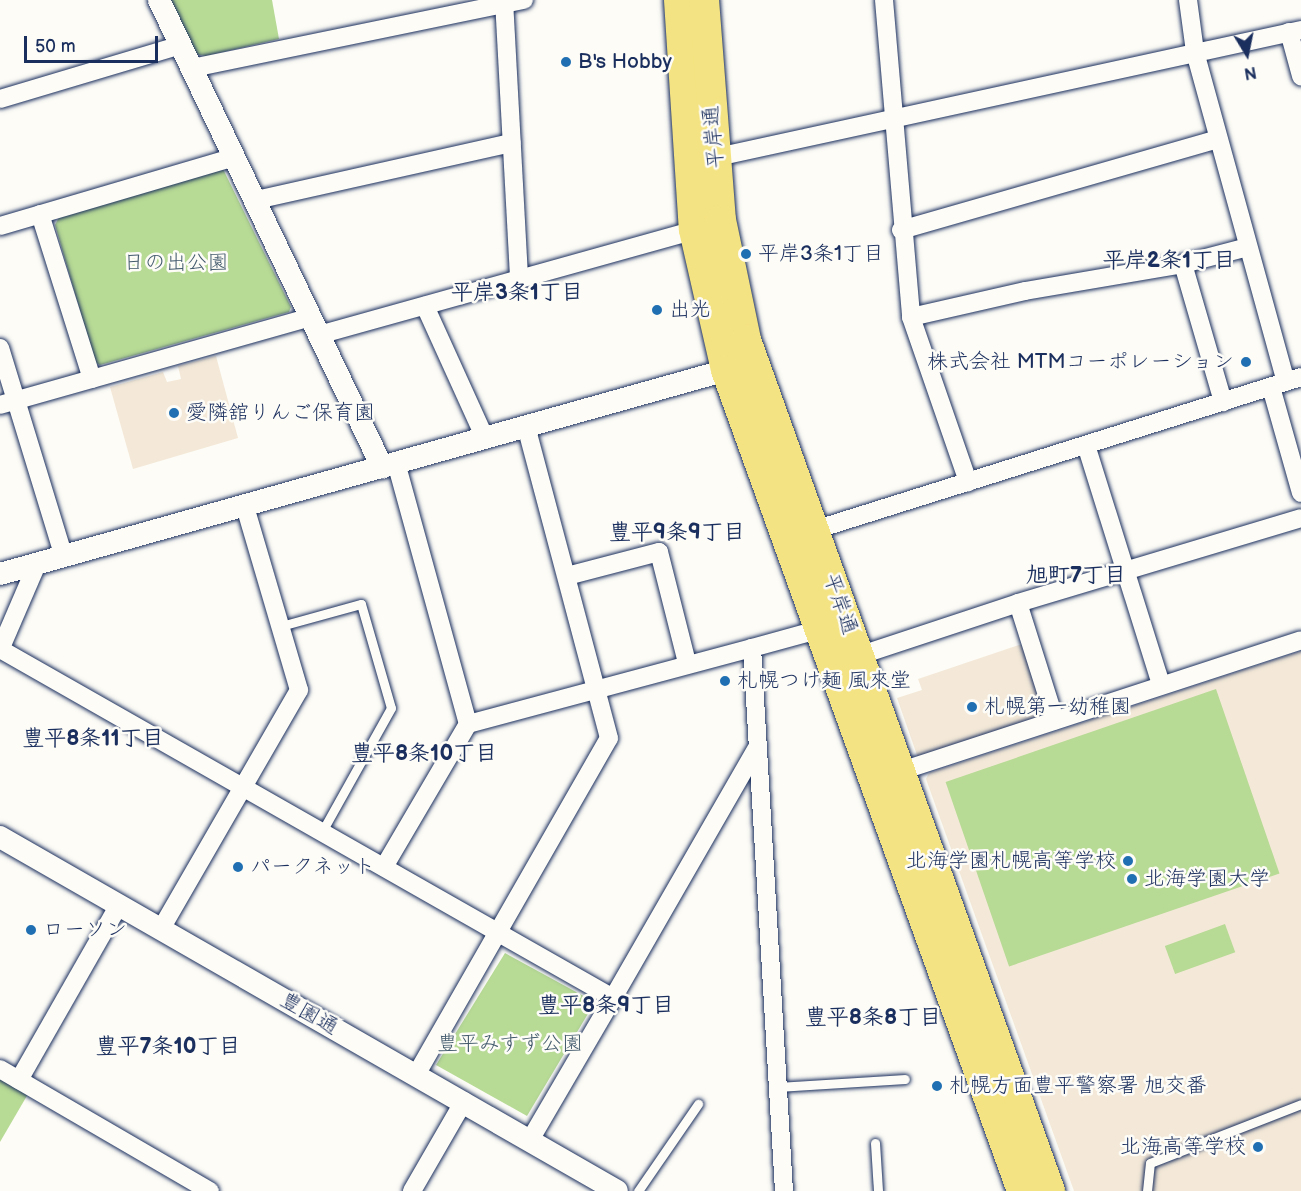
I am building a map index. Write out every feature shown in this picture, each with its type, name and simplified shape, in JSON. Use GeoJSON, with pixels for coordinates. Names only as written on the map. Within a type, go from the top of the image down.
{"type":"FeatureCollection","features":[{"type":"Feature","properties":{"kind":"highway","name":"平岸通"},"geometry":{"type":"LineString","coordinates":[[679,0],[702,160],[727,259],[740,366]]}},
{"type":"Feature","properties":{"kind":"highway","name":"平岸通"},"geometry":{"type":"LineString","coordinates":[[704,0],[702,160],[694,230],[801,534],[858,656],[887,776],[1022,1191]]}},
{"type":"Feature","properties":{"kind":"highway","name":"平岸通"},"geometry":{"type":"LineString","coordinates":[[801,534],[821,629],[887,776],[1050,1191]]}},
{"type":"Feature","properties":{"kind":"street"},"geometry":{"type":"LineString","coordinates":[[159,0],[314,326],[389,465],[468,724]]}},
{"type":"Feature","properties":{"kind":"street"},"geometry":{"type":"LineString","coordinates":[[192,68],[504,2],[524,0]]}},
{"type":"Feature","properties":{"kind":"street"},"geometry":{"type":"LineString","coordinates":[[884,0],[901,230],[911,317],[968,482]]}},
{"type":"Feature","properties":{"kind":"street"},"geometry":{"type":"LineString","coordinates":[[1188,0],[1195,51],[1286,382],[1301,493]]}},
{"type":"Feature","properties":{"kind":"street"},"geometry":{"type":"LineString","coordinates":[[504,2],[519,279]]}},
{"type":"Feature","properties":{"kind":"street"},"geometry":{"type":"LineString","coordinates":[[702,160],[893,116],[1295,31],[1301,76]]}},
{"type":"Feature","properties":{"kind":"street"},"geometry":{"type":"LineString","coordinates":[[0,99],[181,45]]}},
{"type":"Feature","properties":{"kind":"street"},"geometry":{"type":"LineString","coordinates":[[901,230],[1218,139]]}},
{"type":"Feature","properties":{"kind":"street"},"geometry":{"type":"LineString","coordinates":[[256,200],[512,143]]}},
{"type":"Feature","properties":{"kind":"street"},"geometry":{"type":"LineString","coordinates":[[0,226],[234,157]]}},
{"type":"Feature","properties":{"kind":"street"},"geometry":{"type":"LineString","coordinates":[[40,214],[92,380]]}},
{"type":"Feature","properties":{"kind":"street"},"geometry":{"type":"LineString","coordinates":[[8,402],[314,326],[425,306],[694,230]]}},
{"type":"Feature","properties":{"kind":"street"},"geometry":{"type":"LineString","coordinates":[[911,317],[1025,291],[1183,264],[1248,247]]}},
{"type":"Feature","properties":{"kind":"street"},"geometry":{"type":"LineString","coordinates":[[1183,264],[1223,402]]}},
{"type":"Feature","properties":{"kind":"street"},"geometry":{"type":"LineString","coordinates":[[425,306],[485,438]]}},
{"type":"Feature","properties":{"kind":"street"},"geometry":{"type":"LineString","coordinates":[[0,348],[8,402],[64,557]]}},
{"type":"Feature","properties":{"kind":"street"},"geometry":{"type":"LineString","coordinates":[[0,574],[740,366]]}},
{"type":"Feature","properties":{"kind":"street"},"geometry":{"type":"LineString","coordinates":[[801,534],[1286,382]]}},
{"type":"Feature","properties":{"kind":"street"},"geometry":{"type":"LineString","coordinates":[[416,1075],[500,933],[609,738],[526,427]]}},
{"type":"Feature","properties":{"kind":"street"},"geometry":{"type":"LineString","coordinates":[[1086,445],[1161,685]]}},
{"type":"Feature","properties":{"kind":"street"},"geometry":{"type":"LineString","coordinates":[[161,929],[298,690],[245,506]]}},
{"type":"Feature","properties":{"kind":"street"},"geometry":{"type":"LineString","coordinates":[[858,656],[1017,603],[1301,518]]}},
{"type":"Feature","properties":{"kind":"street"},"geometry":{"type":"LineString","coordinates":[[567,576],[659,552],[687,663]]}},
{"type":"Feature","properties":{"kind":"street"},"geometry":{"type":"LineString","coordinates":[[37,564],[0,650],[613,998]]}},
{"type":"Feature","properties":{"kind":"street"},"geometry":{"type":"LineString","coordinates":[[1017,603],[1055,720]]}},
{"type":"Feature","properties":{"kind":"street"},"geometry":{"type":"LineString","coordinates":[[384,867],[468,724],[687,663],[821,629]]}},
{"type":"Feature","properties":{"kind":"street"},"geometry":{"type":"LineString","coordinates":[[887,776],[1301,640]]}},
{"type":"Feature","properties":{"kind":"street"},"geometry":{"type":"LineString","coordinates":[[752,648],[756,749],[784,1191]]}},
{"type":"Feature","properties":{"kind":"street"},"geometry":{"type":"LineString","coordinates":[[530,1140],[756,749]]}},
{"type":"Feature","properties":{"kind":"street","name":"豊園通"},"geometry":{"type":"LineString","coordinates":[[0,837],[464,1101],[617,1191]]}},
{"type":"Feature","properties":{"kind":"street"},"geometry":{"type":"LineString","coordinates":[[19,1080],[119,906]]}},
{"type":"Feature","properties":{"kind":"street"},"geometry":{"type":"LineString","coordinates":[[0,1069],[210,1191]]}},
{"type":"Feature","properties":{"kind":"street"},"geometry":{"type":"LineString","coordinates":[[412,1191],[464,1101]]}},
{"type":"Feature","properties":{"kind":"lane"},"geometry":{"type":"LineString","coordinates":[[281,626],[361,604],[391,708],[321,833]]}},
{"type":"Feature","properties":{"kind":"lane"},"geometry":{"type":"LineString","coordinates":[[778,1087],[904,1079]]}},
{"type":"Feature","properties":{"kind":"lane"},"geometry":{"type":"LineString","coordinates":[[638,1191],[698,1104]]}},
{"type":"Feature","properties":{"kind":"lane"},"geometry":{"type":"LineString","coordinates":[[1147,1191],[1150,1163],[1301,1104]]}},
{"type":"Feature","properties":{"kind":"lane"},"geometry":{"type":"LineString","coordinates":[[875,1143],[878,1191]]}},
{"type":"Feature","properties":{"kind":"shaded area","name":"愛隣舘りんご保育園"},"geometry":{"type":"Polygon","coordinates":[[[216,356],[238,438],[133,469],[110,387],[163,372],[167,382],[181,379],[178,366],[216,356]]]}},
{"type":"Feature","properties":{"kind":"shaded area","name":"札幌第一幼稚園"},"geometry":{"type":"Polygon","coordinates":[[[1025,643],[1047,716],[918,758],[897,698],[922,690],[918,679],[1025,643]]]}},
{"type":"Feature","properties":{"kind":"shaded area","name":"北海学園大学"},"geometry":{"type":"Polygon","coordinates":[[[1301,651],[1301,1191],[1074,1191],[926,779],[929,773],[1301,651]]]}},
{"type":"Feature","properties":{"kind":"green space"},"geometry":{"type":"Polygon","coordinates":[[[170,0],[272,0],[279,39],[206,56],[195,54],[170,0]]]}},
{"type":"Feature","properties":{"kind":"green space","name":"日の出公園"},"geometry":{"type":"Polygon","coordinates":[[[223,169],[291,307],[289,312],[100,365],[95,362],[55,225],[59,217],[223,169]]]}},
{"type":"Feature","properties":{"kind":"green space"},"geometry":{"type":"Polygon","coordinates":[[[1216,689],[1279,873],[1009,966],[946,782],[1216,689]]]}},
{"type":"Feature","properties":{"kind":"green space"},"geometry":{"type":"Polygon","coordinates":[[[1225,924],[1235,952],[1175,974],[1165,946],[1225,924]]]}},
{"type":"Feature","properties":{"kind":"green space","name":"豊平みすず公園"},"geometry":{"type":"Polygon","coordinates":[[[505,953],[589,999],[592,1007],[527,1116],[436,1065],[505,953]]]}},
{"type":"Feature","properties":{"kind":"green space"},"geometry":{"type":"Polygon","coordinates":[[[0,1078],[28,1094],[0,1142],[0,1078]]]}},
{"type":"Feature","properties":{"kind":"place","name":"B's Hobby"},"geometry":{"type":"Point","coordinates":[566,62]}},
{"type":"Feature","properties":{"kind":"place","name":"平岸3条1丁目"},"geometry":{"type":"Point","coordinates":[746,254]}},
{"type":"Feature","properties":{"kind":"place","name":"出光"},"geometry":{"type":"Point","coordinates":[657,310]}},
{"type":"Feature","properties":{"kind":"place","name":"株式会社 MTMコーポレーション"},"geometry":{"type":"Point","coordinates":[1246,362]}},
{"type":"Feature","properties":{"kind":"place","name":"愛隣舘りんご保育園"},"geometry":{"type":"Point","coordinates":[174,413]}},
{"type":"Feature","properties":{"kind":"place","name":"札幌つけ麺 風來堂"},"geometry":{"type":"Point","coordinates":[725,681]}},
{"type":"Feature","properties":{"kind":"place","name":"札幌第一幼稚園"},"geometry":{"type":"Point","coordinates":[972,707]}},
{"type":"Feature","properties":{"kind":"place","name":"北海学園札幌高等学校"},"geometry":{"type":"Point","coordinates":[1128,861]}},
{"type":"Feature","properties":{"kind":"place","name":"パークネット"},"geometry":{"type":"Point","coordinates":[238,867]}},
{"type":"Feature","properties":{"kind":"place","name":"北海学園大学"},"geometry":{"type":"Point","coordinates":[1132,879]}},
{"type":"Feature","properties":{"kind":"place","name":"ローソン"},"geometry":{"type":"Point","coordinates":[31,930]}},
{"type":"Feature","properties":{"kind":"place","name":"札幌方面豊平警察署 旭交番"},"geometry":{"type":"Point","coordinates":[937,1086]}},
{"type":"Feature","properties":{"kind":"place","name":"北海高等学校"},"geometry":{"type":"Point","coordinates":[1258,1147]}},
{"type":"Feature","properties":{"kind":"district","name":"平岸2条1丁目"},"geometry":{"type":"Point","coordinates":[1169,261]}},
{"type":"Feature","properties":{"kind":"district","name":"平岸3条1丁目"},"geometry":{"type":"Point","coordinates":[517,293]}},
{"type":"Feature","properties":{"kind":"district","name":"豊平9条9丁目"},"geometry":{"type":"Point","coordinates":[677,533]}},
{"type":"Feature","properties":{"kind":"district","name":"旭町7丁目"},"geometry":{"type":"Point","coordinates":[1076,576]}},
{"type":"Feature","properties":{"kind":"district","name":"豊平8条11丁目"},"geometry":{"type":"Point","coordinates":[93,739]}},
{"type":"Feature","properties":{"kind":"district","name":"豊平8条10丁目"},"geometry":{"type":"Point","coordinates":[424,754]}},
{"type":"Feature","properties":{"kind":"district","name":"豊平8条9丁目"},"geometry":{"type":"Point","coordinates":[606,1006]}},
{"type":"Feature","properties":{"kind":"district","name":"豊平8条8丁目"},"geometry":{"type":"Point","coordinates":[873,1018]}},
{"type":"Feature","properties":{"kind":"district","name":"豊平7条10丁目"},"geometry":{"type":"Point","coordinates":[168,1047]}}]}
